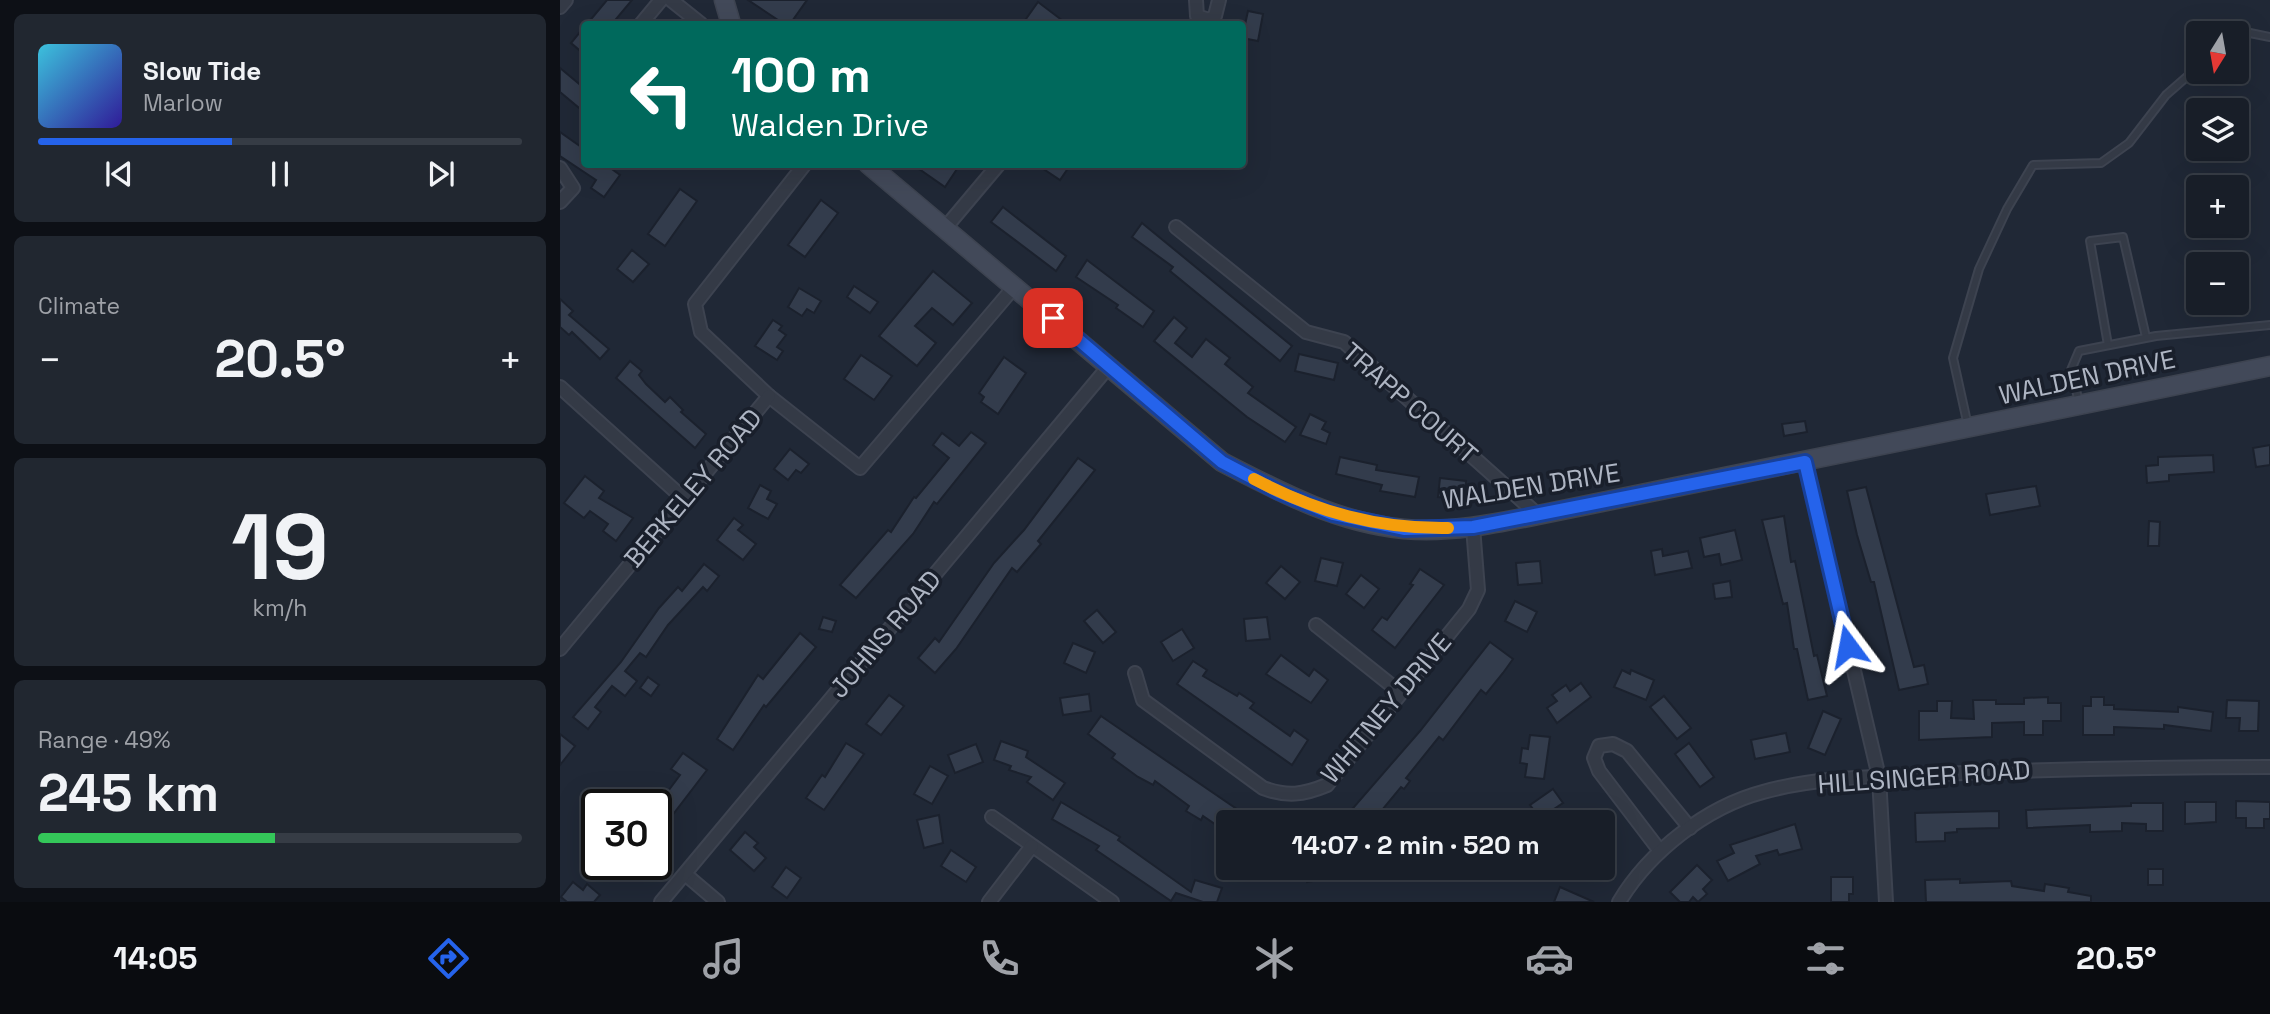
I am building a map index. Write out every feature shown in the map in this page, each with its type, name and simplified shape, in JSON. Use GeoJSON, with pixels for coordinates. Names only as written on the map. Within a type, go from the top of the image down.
{"type":"FeatureCollection","features":[{"type":"Feature","properties":{"kind":"street"},"geometry":{"type":"LineString","coordinates":[[560,7],[566,0]]}},
{"type":"Feature","properties":{"kind":"street"},"geometry":{"type":"LineString","coordinates":[[644,21],[661,0]]}},
{"type":"Feature","properties":{"kind":"street"},"geometry":{"type":"LineString","coordinates":[[671,0],[697,21]]}},
{"type":"Feature","properties":{"kind":"street"},"geometry":{"type":"LineString","coordinates":[[724,0],[730,21]]}},
{"type":"Feature","properties":{"kind":"street"},"geometry":{"type":"LineString","coordinates":[[1195,0],[1197,16],[1209,20],[1215,16],[1219,0]]}},
{"type":"Feature","properties":{"kind":"street"},"geometry":{"type":"LineString","coordinates":[[560,168],[573,188],[560,202]]}},
{"type":"Feature","properties":{"kind":"street","name":"BERKELEY ROAD"},"geometry":{"type":"LineString","coordinates":[[560,649],[769,396],[701,332],[695,304],[802,168]]}},
{"type":"Feature","properties":{"kind":"street","name":"WALDEN DRIVE"},"geometry":{"type":"LineString","coordinates":[[873,168],[1222,462],[1279,492],[1333,514],[1404,529],[1473,527],[1538,516],[2270,366]]}},
{"type":"Feature","properties":{"kind":"street"},"geometry":{"type":"LineString","coordinates":[[946,228],[996,168]]}},
{"type":"Feature","properties":{"kind":"street","name":"TRAPP COURT"},"geometry":{"type":"LineString","coordinates":[[1176,227],[1306,332],[1343,342],[1538,516]]}},
{"type":"Feature","properties":{"kind":"street"},"geometry":{"type":"LineString","coordinates":[[769,396],[860,468],[1015,286]]}},
{"type":"Feature","properties":{"kind":"street","name":"JOHNS ROAD"},"geometry":{"type":"LineString","coordinates":[[661,902],[1109,366]]}},
{"type":"Feature","properties":{"kind":"street"},"geometry":{"type":"LineString","coordinates":[[560,387],[683,498]]}},
{"type":"Feature","properties":{"kind":"street"},"geometry":{"type":"LineString","coordinates":[[1805,462],[1879,777],[1886,902]]}},
{"type":"Feature","properties":{"kind":"street","name":"WHITNEY DRIVE"},"geometry":{"type":"LineString","coordinates":[[1135,673],[1143,700],[1264,788],[1281,794],[1306,794],[1327,785],[1469,609],[1478,590],[1473,527]]}},
{"type":"Feature","properties":{"kind":"street"},"geometry":{"type":"LineString","coordinates":[[1316,625],[1401,693]]}},
{"type":"Feature","properties":{"kind":"street"},"geometry":{"type":"LineString","coordinates":[[1660,851],[1599,771],[1594,758],[1599,746],[1612,744],[1627,751],[1690,828]]}},
{"type":"Feature","properties":{"kind":"street","name":"HILLSINGER ROAD"},"geometry":{"type":"LineString","coordinates":[[1619,902],[1633,880],[1660,851],[1723,808],[1762,792],[1879,777],[2092,767],[2270,767]]}},
{"type":"Feature","properties":{"kind":"street"},"geometry":{"type":"LineString","coordinates":[[992,817],[1112,902]]}},
{"type":"Feature","properties":{"kind":"street"},"geometry":{"type":"LineString","coordinates":[[989,902],[1032,846]]}},
{"type":"Feature","properties":{"kind":"street"},"geometry":{"type":"LineString","coordinates":[[685,874],[718,902]]}},
{"type":"Feature","properties":{"kind":"lane"},"geometry":{"type":"LineString","coordinates":[[2249,33],[2270,37]]}},
{"type":"Feature","properties":{"kind":"lane"},"geometry":{"type":"LineString","coordinates":[[1969,428],[1953,358],[1979,269],[2007,209],[2033,165],[2101,163],[2129,143],[2166,95],[2186,78]]}},
{"type":"Feature","properties":{"kind":"lane"},"geometry":{"type":"LineString","coordinates":[[2108,345],[2090,241],[2123,237],[2146,337]]}},
{"type":"Feature","properties":{"kind":"lane"},"geometry":{"type":"LineString","coordinates":[[2079,405],[2071,370],[2079,351],[2146,337],[2270,325]]}},
{"type":"Feature","properties":{"kind":"building"},"geometry":{"type":"Polygon","coordinates":[[[607,0],[632,0],[614,21],[590,21],[607,0]]]}},
{"type":"Feature","properties":{"kind":"building"},"geometry":{"type":"Polygon","coordinates":[[[748,0],[807,0],[792,21],[780,21],[748,0]]]}},
{"type":"Feature","properties":{"kind":"building"},"geometry":{"type":"Polygon","coordinates":[[[1038,2],[1063,21],[1029,21],[1026,19],[1038,2]]]}},
{"type":"Feature","properties":{"kind":"building"},"geometry":{"type":"Polygon","coordinates":[[[1248,11],[1263,14],[1258,41],[1246,39],[1248,11]]]}},
{"type":"Feature","properties":{"kind":"building"},"geometry":{"type":"Polygon","coordinates":[[[581,31],[581,51],[571,43],[581,31]]]}},
{"type":"Feature","properties":{"kind":"building"},"geometry":{"type":"Polygon","coordinates":[[[560,68],[581,86],[581,110],[560,92],[560,68]]]}},
{"type":"Feature","properties":{"kind":"building"},"geometry":{"type":"Polygon","coordinates":[[[560,132],[581,147],[581,168],[610,168],[620,175],[604,197],[591,188],[596,180],[560,156],[560,132]]]}},
{"type":"Feature","properties":{"kind":"building"},"geometry":{"type":"Polygon","coordinates":[[[918,168],[956,168],[945,187],[918,168]]]}},
{"type":"Feature","properties":{"kind":"building"},"geometry":{"type":"Polygon","coordinates":[[[1042,168],[1068,168],[1060,180],[1042,168]]]}},
{"type":"Feature","properties":{"kind":"building"},"geometry":{"type":"Polygon","coordinates":[[[680,189],[697,201],[665,246],[648,234],[680,189]]]}},
{"type":"Feature","properties":{"kind":"building"},"geometry":{"type":"Polygon","coordinates":[[[821,200],[838,213],[805,257],[788,245],[821,200]]]}},
{"type":"Feature","properties":{"kind":"building"},"geometry":{"type":"Polygon","coordinates":[[[1003,207],[1066,256],[1056,271],[991,222],[1003,207]]]}},
{"type":"Feature","properties":{"kind":"building"},"geometry":{"type":"Polygon","coordinates":[[[1142,223],[1292,346],[1280,361],[1170,271],[1173,267],[1132,237],[1142,223]]]}},
{"type":"Feature","properties":{"kind":"building"},"geometry":{"type":"Polygon","coordinates":[[[632,250],[649,264],[633,282],[617,269],[632,250]]]}},
{"type":"Feature","properties":{"kind":"building"},"geometry":{"type":"Polygon","coordinates":[[[1087,260],[1154,311],[1143,327],[1116,308],[1118,305],[1076,277],[1087,260]]]}},
{"type":"Feature","properties":{"kind":"building"},"geometry":{"type":"Polygon","coordinates":[[[933,271],[972,303],[953,325],[932,308],[915,326],[936,343],[917,366],[879,336],[933,271]]]}},
{"type":"Feature","properties":{"kind":"building"},"geometry":{"type":"Polygon","coordinates":[[[854,286],[878,302],[870,313],[847,297],[854,286]]]}},
{"type":"Feature","properties":{"kind":"building"},"geometry":{"type":"Polygon","coordinates":[[[799,288],[821,301],[814,313],[807,309],[802,316],[788,307],[799,288]]]}},
{"type":"Feature","properties":{"kind":"building"},"geometry":{"type":"Polygon","coordinates":[[[560,299],[573,311],[569,315],[609,349],[600,359],[572,332],[569,335],[560,327],[560,299]]]}},
{"type":"Feature","properties":{"kind":"building"},"geometry":{"type":"Polygon","coordinates":[[[1174,317],[1187,328],[1175,343],[1192,357],[1206,339],[1230,358],[1225,364],[1253,387],[1248,393],[1296,427],[1285,442],[1247,417],[1154,341],[1174,317]]]}},
{"type":"Feature","properties":{"kind":"building"},"geometry":{"type":"Polygon","coordinates":[[[773,320],[782,326],[779,330],[786,335],[777,347],[783,351],[777,360],[755,346],[773,320]]]}},
{"type":"Feature","properties":{"kind":"building"},"geometry":{"type":"Polygon","coordinates":[[[1299,354],[1338,363],[1334,380],[1295,371],[1299,354]]]}},
{"type":"Feature","properties":{"kind":"building"},"geometry":{"type":"Polygon","coordinates":[[[861,355],[892,376],[874,400],[844,379],[861,355]]]}},
{"type":"Feature","properties":{"kind":"building"},"geometry":{"type":"Polygon","coordinates":[[[1004,357],[1026,373],[998,414],[981,402],[984,397],[979,393],[1004,357]]]}},
{"type":"Feature","properties":{"kind":"building"},"geometry":{"type":"Polygon","coordinates":[[[630,361],[642,371],[639,375],[646,384],[665,402],[670,397],[683,410],[681,412],[706,434],[695,448],[616,378],[630,361]]]}},
{"type":"Feature","properties":{"kind":"building"},"geometry":{"type":"Polygon","coordinates":[[[1310,414],[1326,422],[1322,429],[1330,433],[1326,444],[1300,435],[1310,414]]]}},
{"type":"Feature","properties":{"kind":"building"},"geometry":{"type":"Polygon","coordinates":[[[1805,421],[1807,432],[1784,436],[1782,424],[1805,421]]]}},
{"type":"Feature","properties":{"kind":"building"},"geometry":{"type":"Polygon","coordinates":[[[971,432],[986,443],[937,504],[934,502],[913,534],[856,598],[840,585],[888,530],[891,532],[914,497],[916,498],[949,458],[933,445],[942,433],[959,446],[971,432]]]}},
{"type":"Feature","properties":{"kind":"building"},"geometry":{"type":"Polygon","coordinates":[[[2270,445],[2270,465],[2256,467],[2253,448],[2270,445]]]}},
{"type":"Feature","properties":{"kind":"building"},"geometry":{"type":"Polygon","coordinates":[[[790,449],[809,464],[801,473],[796,470],[788,480],[774,469],[790,449]]]}},
{"type":"Feature","properties":{"kind":"building"},"geometry":{"type":"Polygon","coordinates":[[[2213,455],[2214,472],[2169,475],[2169,481],[2147,483],[2146,466],[2158,465],[2158,457],[2213,455]]]}},
{"type":"Feature","properties":{"kind":"building"},"geometry":{"type":"Polygon","coordinates":[[[1340,457],[1377,465],[1376,470],[1419,477],[1415,497],[1380,491],[1382,485],[1336,474],[1340,457]]]}},
{"type":"Feature","properties":{"kind":"building"},"geometry":{"type":"Polygon","coordinates":[[[1078,458],[1095,470],[1038,541],[1041,544],[1017,572],[1012,568],[956,649],[935,673],[918,658],[935,638],[939,642],[994,563],[1024,530],[1078,458]]]}},
{"type":"Feature","properties":{"kind":"building"},"geometry":{"type":"Polygon","coordinates":[[[585,476],[604,491],[599,498],[633,518],[616,541],[603,531],[608,524],[590,511],[584,518],[564,503],[585,476]]]}},
{"type":"Feature","properties":{"kind":"building"},"geometry":{"type":"Polygon","coordinates":[[[1440,478],[1466,481],[1465,499],[1438,497],[1440,478]]]}},
{"type":"Feature","properties":{"kind":"building"},"geometry":{"type":"Polygon","coordinates":[[[760,485],[771,491],[767,499],[777,504],[768,519],[748,508],[760,485]]]}},
{"type":"Feature","properties":{"kind":"building"},"geometry":{"type":"Polygon","coordinates":[[[2036,486],[2040,506],[1990,515],[1986,494],[2036,486]]]}},
{"type":"Feature","properties":{"kind":"building"},"geometry":{"type":"Polygon","coordinates":[[[1866,487],[1914,667],[1924,665],[1928,684],[1899,690],[1874,582],[1871,582],[1857,535],[1847,491],[1866,487]]]}},
{"type":"Feature","properties":{"kind":"building"},"geometry":{"type":"Polygon","coordinates":[[[1784,516],[1791,562],[1795,561],[1814,656],[1817,655],[1827,696],[1808,700],[1797,649],[1794,649],[1787,603],[1783,604],[1762,520],[1784,516]]]}},
{"type":"Feature","properties":{"kind":"building"},"geometry":{"type":"Polygon","coordinates":[[[734,518],[743,525],[738,530],[756,544],[743,560],[717,540],[734,518]]]}},
{"type":"Feature","properties":{"kind":"building"},"geometry":{"type":"Polygon","coordinates":[[[2149,521],[2160,522],[2159,546],[2148,546],[2149,521]]]}},
{"type":"Feature","properties":{"kind":"building"},"geometry":{"type":"Polygon","coordinates":[[[1735,530],[1742,560],[1721,565],[1719,554],[1704,557],[1700,538],[1735,530]]]}},
{"type":"Feature","properties":{"kind":"building"},"geometry":{"type":"Polygon","coordinates":[[[1662,549],[1663,556],[1688,551],[1692,568],[1655,575],[1651,551],[1662,549]]]}},
{"type":"Feature","properties":{"kind":"building"},"geometry":{"type":"Polygon","coordinates":[[[1321,558],[1343,563],[1337,586],[1315,581],[1321,558]]]}},
{"type":"Feature","properties":{"kind":"building"},"geometry":{"type":"Polygon","coordinates":[[[1540,561],[1542,583],[1518,585],[1516,563],[1540,561]]]}},
{"type":"Feature","properties":{"kind":"building"},"geometry":{"type":"Polygon","coordinates":[[[704,564],[719,576],[707,591],[703,587],[668,625],[646,657],[640,653],[625,671],[637,681],[625,696],[612,686],[595,707],[601,712],[588,729],[573,717],[621,662],[659,608],[678,587],[682,591],[704,564]]]}},
{"type":"Feature","properties":{"kind":"building"},"geometry":{"type":"Polygon","coordinates":[[[1281,566],[1300,582],[1285,599],[1266,583],[1281,566]]]}},
{"type":"Feature","properties":{"kind":"building"},"geometry":{"type":"Polygon","coordinates":[[[1420,569],[1444,585],[1395,648],[1372,630],[1382,617],[1387,620],[1413,585],[1410,584],[1420,569]]]}},
{"type":"Feature","properties":{"kind":"building"},"geometry":{"type":"Polygon","coordinates":[[[1361,575],[1379,589],[1364,608],[1346,594],[1361,575]]]}},
{"type":"Feature","properties":{"kind":"building"},"geometry":{"type":"Polygon","coordinates":[[[1730,581],[1732,597],[1715,599],[1713,584],[1730,581]]]}},
{"type":"Feature","properties":{"kind":"building"},"geometry":{"type":"Polygon","coordinates":[[[1515,601],[1537,612],[1527,632],[1505,621],[1515,601]]]}},
{"type":"Feature","properties":{"kind":"building"},"geometry":{"type":"Polygon","coordinates":[[[1097,610],[1116,632],[1103,643],[1084,621],[1097,610]]]}},
{"type":"Feature","properties":{"kind":"building"},"geometry":{"type":"Polygon","coordinates":[[[823,617],[836,621],[832,632],[819,629],[823,617]]]}},
{"type":"Feature","properties":{"kind":"building"},"geometry":{"type":"Polygon","coordinates":[[[1267,617],[1270,639],[1246,641],[1244,619],[1267,617]]]}},
{"type":"Feature","properties":{"kind":"building"},"geometry":{"type":"Polygon","coordinates":[[[1182,629],[1194,648],[1173,661],[1161,642],[1182,629]]]}},
{"type":"Feature","properties":{"kind":"building"},"geometry":{"type":"Polygon","coordinates":[[[800,633],[816,647],[766,707],[764,705],[733,750],[717,739],[758,675],[763,679],[800,633]]]}},
{"type":"Feature","properties":{"kind":"building"},"geometry":{"type":"Polygon","coordinates":[[[1490,642],[1513,659],[1486,694],[1481,690],[1443,740],[1439,737],[1406,778],[1410,781],[1404,789],[1401,787],[1382,810],[1351,810],[1420,731],[1490,642]]]}},
{"type":"Feature","properties":{"kind":"building"},"geometry":{"type":"Polygon","coordinates":[[[1073,643],[1095,652],[1086,673],[1064,663],[1073,643]]]}},
{"type":"Feature","properties":{"kind":"building"},"geometry":{"type":"Polygon","coordinates":[[[1281,655],[1309,676],[1314,669],[1328,680],[1311,703],[1266,674],[1281,655]]]}},
{"type":"Feature","properties":{"kind":"building"},"geometry":{"type":"Polygon","coordinates":[[[1193,661],[1207,670],[1203,676],[1254,703],[1250,708],[1290,736],[1294,730],[1308,740],[1292,765],[1177,684],[1193,661]]]}},
{"type":"Feature","properties":{"kind":"building"},"geometry":{"type":"Polygon","coordinates":[[[1622,670],[1630,674],[1631,670],[1654,680],[1646,700],[1614,687],[1622,670]]]}},
{"type":"Feature","properties":{"kind":"building"},"geometry":{"type":"Polygon","coordinates":[[[648,677],[659,685],[651,696],[640,688],[648,677]]]}},
{"type":"Feature","properties":{"kind":"building"},"geometry":{"type":"Polygon","coordinates":[[[1581,683],[1591,697],[1557,723],[1547,708],[1557,701],[1552,695],[1566,685],[1570,691],[1581,683]]]}},
{"type":"Feature","properties":{"kind":"building"},"geometry":{"type":"Polygon","coordinates":[[[1089,694],[1091,711],[1063,715],[1060,698],[1089,694]]]}},
{"type":"Feature","properties":{"kind":"building"},"geometry":{"type":"Polygon","coordinates":[[[889,695],[904,706],[881,735],[866,724],[889,695]]]}},
{"type":"Feature","properties":{"kind":"building"},"geometry":{"type":"Polygon","coordinates":[[[1664,696],[1691,728],[1677,739],[1650,707],[1664,696]]]}},
{"type":"Feature","properties":{"kind":"building"},"geometry":{"type":"Polygon","coordinates":[[[2048,697],[2048,703],[2061,703],[2061,721],[2043,721],[2043,735],[2024,735],[2024,722],[1992,723],[1992,737],[1919,740],[1919,711],[1937,711],[1937,701],[1952,701],[1951,718],[1974,719],[1973,700],[1996,700],[1996,704],[2024,704],[2024,698],[2048,697]]]}},
{"type":"Feature","properties":{"kind":"building"},"geometry":{"type":"Polygon","coordinates":[[[2091,697],[2104,697],[2104,705],[2114,705],[2114,709],[2178,712],[2178,707],[2213,712],[2211,731],[2164,725],[2164,729],[2114,727],[2114,735],[2083,735],[2083,706],[2091,706],[2091,697]]]}},
{"type":"Feature","properties":{"kind":"building"},"geometry":{"type":"Polygon","coordinates":[[[2227,700],[2259,701],[2258,731],[2239,731],[2240,718],[2226,718],[2227,700]]]}},
{"type":"Feature","properties":{"kind":"building"},"geometry":{"type":"Polygon","coordinates":[[[1823,711],[1841,719],[1825,755],[1808,748],[1823,711]]]}},
{"type":"Feature","properties":{"kind":"building"},"geometry":{"type":"Polygon","coordinates":[[[1101,716],[1238,810],[1216,810],[1216,825],[1203,816],[1201,820],[1186,811],[1189,806],[1155,781],[1153,785],[1138,777],[1112,758],[1115,754],[1088,734],[1101,716]]]}},
{"type":"Feature","properties":{"kind":"building"},"geometry":{"type":"Polygon","coordinates":[[[1786,733],[1790,752],[1755,759],[1751,740],[1786,733]]]}},
{"type":"Feature","properties":{"kind":"building"},"geometry":{"type":"Polygon","coordinates":[[[560,734],[575,746],[560,765],[560,734]]]}},
{"type":"Feature","properties":{"kind":"building"},"geometry":{"type":"Polygon","coordinates":[[[1530,735],[1550,737],[1544,779],[1525,777],[1527,764],[1520,763],[1522,748],[1528,749],[1530,735]]]}},
{"type":"Feature","properties":{"kind":"building"},"geometry":{"type":"Polygon","coordinates":[[[1001,741],[1028,751],[1026,757],[1065,783],[1053,800],[1027,782],[1031,777],[1009,770],[1011,766],[994,760],[1001,741]]]}},
{"type":"Feature","properties":{"kind":"building"},"geometry":{"type":"Polygon","coordinates":[[[846,743],[864,754],[824,810],[806,798],[822,775],[825,777],[846,743]]]}},
{"type":"Feature","properties":{"kind":"building"},"geometry":{"type":"Polygon","coordinates":[[[1689,743],[1714,777],[1700,787],[1675,754],[1689,743]]]}},
{"type":"Feature","properties":{"kind":"building"},"geometry":{"type":"Polygon","coordinates":[[[976,744],[983,762],[955,773],[948,755],[976,744]]]}},
{"type":"Feature","properties":{"kind":"building"},"geometry":{"type":"Polygon","coordinates":[[[683,753],[707,770],[672,816],[672,789],[670,789],[680,775],[671,769],[683,753]]]}},
{"type":"Feature","properties":{"kind":"building"},"geometry":{"type":"Polygon","coordinates":[[[930,766],[948,776],[932,804],[914,794],[930,766]]]}},
{"type":"Feature","properties":{"kind":"building"},"geometry":{"type":"Polygon","coordinates":[[[1553,789],[1563,803],[1555,810],[1534,810],[1530,805],[1553,789]]]}},
{"type":"Feature","properties":{"kind":"building"},"geometry":{"type":"Polygon","coordinates":[[[2236,801],[2270,802],[2270,819],[2264,819],[2264,828],[2246,828],[2246,818],[2236,818],[2236,801]]]}},
{"type":"Feature","properties":{"kind":"building"},"geometry":{"type":"Polygon","coordinates":[[[1061,802],[1120,837],[1118,840],[1191,892],[1195,880],[1222,888],[1217,902],[1203,902],[1176,893],[1171,901],[1096,850],[1099,846],[1052,819],[1061,802]]]}},
{"type":"Feature","properties":{"kind":"building"},"geometry":{"type":"Polygon","coordinates":[[[2185,802],[2216,802],[2216,822],[2185,824],[2185,802]]]}},
{"type":"Feature","properties":{"kind":"building"},"geometry":{"type":"Polygon","coordinates":[[[2131,803],[2163,803],[2163,831],[2146,831],[2146,824],[2122,823],[2122,831],[2090,832],[2090,825],[2027,828],[2026,810],[2131,806],[2131,803]]]}},
{"type":"Feature","properties":{"kind":"building"},"geometry":{"type":"Polygon","coordinates":[[[1999,811],[1999,828],[1957,829],[1957,832],[1945,833],[1945,841],[1916,842],[1915,813],[1999,811]]]}},
{"type":"Feature","properties":{"kind":"building"},"geometry":{"type":"Polygon","coordinates":[[[939,815],[943,843],[924,848],[917,820],[939,815]]]}},
{"type":"Feature","properties":{"kind":"building"},"geometry":{"type":"Polygon","coordinates":[[[1795,824],[1802,849],[1779,855],[1777,850],[1756,856],[1760,864],[1728,881],[1717,861],[1734,853],[1730,845],[1795,824]]]}},
{"type":"Feature","properties":{"kind":"building"},"geometry":{"type":"Polygon","coordinates":[[[745,832],[758,843],[754,847],[766,858],[754,871],[730,850],[745,832]]]}},
{"type":"Feature","properties":{"kind":"building"},"geometry":{"type":"Polygon","coordinates":[[[951,850],[976,867],[966,882],[941,866],[951,850]]]}},
{"type":"Feature","properties":{"kind":"building"},"geometry":{"type":"Polygon","coordinates":[[[1697,865],[1712,880],[1703,889],[1707,894],[1698,902],[1693,897],[1689,902],[1680,902],[1670,892],[1697,865]]]}},
{"type":"Feature","properties":{"kind":"building"},"geometry":{"type":"Polygon","coordinates":[[[786,867],[801,878],[787,898],[772,887],[786,867]]]}},
{"type":"Feature","properties":{"kind":"building"},"geometry":{"type":"Polygon","coordinates":[[[2148,869],[2163,869],[2163,885],[2148,885],[2148,869]]]}},
{"type":"Feature","properties":{"kind":"building"},"geometry":{"type":"Polygon","coordinates":[[[1831,877],[1853,877],[1853,894],[1849,894],[1849,902],[1831,902],[1831,877]]]}},
{"type":"Feature","properties":{"kind":"building"},"geometry":{"type":"Polygon","coordinates":[[[1960,879],[1960,883],[2011,881],[2012,886],[2044,891],[2045,884],[2069,888],[2068,892],[2091,896],[2091,902],[1926,902],[1925,880],[1960,879]]]}},
{"type":"Feature","properties":{"kind":"building"},"geometry":{"type":"Polygon","coordinates":[[[573,882],[583,890],[587,884],[600,895],[594,902],[567,902],[561,897],[573,882]]]}},
{"type":"Feature","properties":{"kind":"building"},"geometry":{"type":"Polygon","coordinates":[[[1560,887],[1594,902],[1554,902],[1560,887]]]}},
{"type":"Feature","properties":{"kind":"slow traffic"},"geometry":{"type":"LineString","coordinates":[[1254,479],[1333,514],[1404,529],[1448,528]]}},
{"type":"Feature","properties":{"kind":"route"},"geometry":{"type":"LineString","coordinates":[[1053,318],[1222,462],[1279,492],[1333,514],[1404,529],[1473,527],[1805,462],[1848,646]]}}]}
